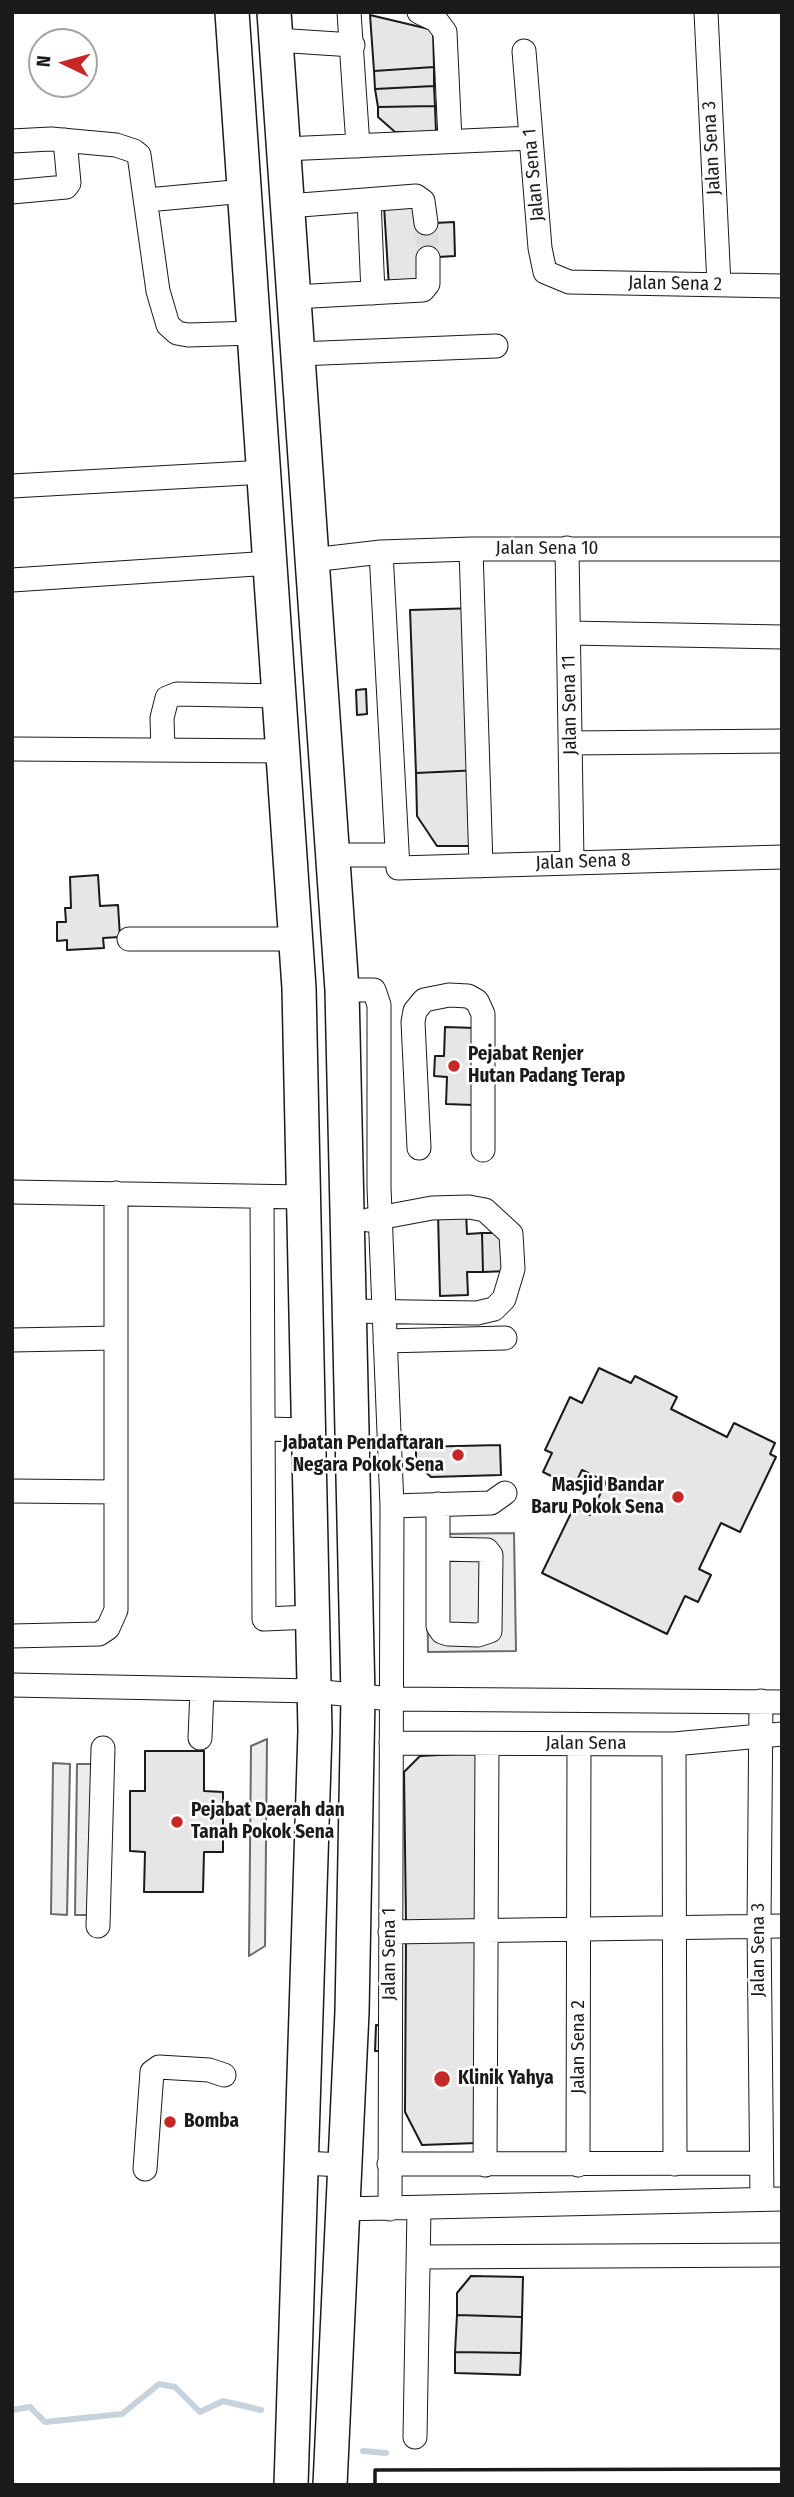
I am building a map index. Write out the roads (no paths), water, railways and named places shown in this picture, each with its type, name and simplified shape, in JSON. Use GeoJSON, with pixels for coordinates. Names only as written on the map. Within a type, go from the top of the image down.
{"type":"FeatureCollection","features":[{"type":"Feature","properties":{"kind":"highway"},"geometry":{"type":"LineString","coordinates":[[232,12],[296,939],[303,1198],[314,1692],[311,1919],[290,2485]]}},
{"type":"Feature","properties":{"kind":"highway"},"geometry":{"type":"LineString","coordinates":[[275,26],[342,990],[345,1221],[358,1697],[352,2012],[330,2485]]}},
{"type":"Feature","properties":{"kind":"street"},"geometry":{"type":"LineString","coordinates":[[349,12],[358,146]]}},
{"type":"Feature","properties":{"kind":"street"},"geometry":{"type":"LineString","coordinates":[[419,12],[436,20],[445,32],[450,141]]}},
{"type":"Feature","properties":{"kind":"street","name":"Jalan Sena 3"},"geometry":{"type":"LineString","coordinates":[[706,12],[719,285]]}},
{"type":"Feature","properties":{"kind":"street"},"geometry":{"type":"LineString","coordinates":[[275,26],[353,45]]}},
{"type":"Feature","properties":{"kind":"street","name":"Jalan Sena 1"},"geometry":{"type":"LineString","coordinates":[[524,51],[542,262],[545,272],[569,282]]}},
{"type":"Feature","properties":{"kind":"street"},"geometry":{"type":"LineString","coordinates":[[284,149],[531,138]]}},
{"type":"Feature","properties":{"kind":"street"},"geometry":{"type":"LineString","coordinates":[[12,192],[66,187],[69,183],[65,140]]}},
{"type":"Feature","properties":{"kind":"street"},"geometry":{"type":"LineString","coordinates":[[12,141],[65,140],[116,145],[134,151],[139,155],[158,291],[168,325],[177,333],[188,335],[255,333]]}},
{"type":"Feature","properties":{"kind":"street"},"geometry":{"type":"LineString","coordinates":[[147,200],[245,191]]}},
{"type":"Feature","properties":{"kind":"street"},"geometry":{"type":"LineString","coordinates":[[288,206],[420,197],[426,223]]}},
{"type":"Feature","properties":{"kind":"street"},"geometry":{"type":"LineString","coordinates":[[369,200],[373,293]]}},
{"type":"Feature","properties":{"kind":"street"},"geometry":{"type":"LineString","coordinates":[[294,297],[427,288],[428,258]]}},
{"type":"Feature","properties":{"kind":"street","name":"Jalan Sena 2"},"geometry":{"type":"LineString","coordinates":[[569,282],[782,286]]}},
{"type":"Feature","properties":{"kind":"street"},"geometry":{"type":"LineString","coordinates":[[298,354],[496,346]]}},
{"type":"Feature","properties":{"kind":"street"},"geometry":{"type":"LineString","coordinates":[[12,486],[265,472]]}},
{"type":"Feature","properties":{"kind":"street"},"geometry":{"type":"LineString","coordinates":[[471,548],[481,866]]}},
{"type":"Feature","properties":{"kind":"street","name":"Jalan Sena 10"},"geometry":{"type":"LineString","coordinates":[[312,560],[382,552],[471,548],[782,549]]}},
{"type":"Feature","properties":{"kind":"street","name":"Jalan Sena 11"},"geometry":{"type":"LineString","coordinates":[[567,548],[572,861]]}},
{"type":"Feature","properties":{"kind":"street"},"geometry":{"type":"LineString","coordinates":[[332,855],[396,855],[382,552]]}},
{"type":"Feature","properties":{"kind":"street"},"geometry":{"type":"LineString","coordinates":[[12,580],[271,563]]}},
{"type":"Feature","properties":{"kind":"street"},"geometry":{"type":"LineString","coordinates":[[569,634],[782,638]]}},
{"type":"Feature","properties":{"kind":"street"},"geometry":{"type":"LineString","coordinates":[[163,750],[162,718],[167,698],[177,694],[280,696]]}},
{"type":"Feature","properties":{"kind":"street"},"geometry":{"type":"LineString","coordinates":[[570,743],[782,741]]}},
{"type":"Feature","properties":{"kind":"street"},"geometry":{"type":"LineString","coordinates":[[12,749],[284,751]]}},
{"type":"Feature","properties":{"kind":"street","name":"Jalan Sena 8"},"geometry":{"type":"LineString","coordinates":[[396,855],[396,864],[403,869],[572,861],[782,857]]}},
{"type":"Feature","properties":{"kind":"street"},"geometry":{"type":"LineString","coordinates":[[130,939],[296,939]]}},
{"type":"Feature","properties":{"kind":"street"},"geometry":{"type":"LineString","coordinates":[[342,990],[368,988],[374,990],[378,997],[380,1219],[386,1310]]}},
{"type":"Feature","properties":{"kind":"street"},"geometry":{"type":"LineString","coordinates":[[419,1147],[413,1065],[415,1011],[424,1000],[449,995],[468,996],[477,1001],[482,1014],[483,1150]]}},
{"type":"Feature","properties":{"kind":"street"},"geometry":{"type":"LineString","coordinates":[[380,1065],[413,1065]]}},
{"type":"Feature","properties":{"kind":"street"},"geometry":{"type":"LineString","coordinates":[[12,1192],[303,1198]]}},
{"type":"Feature","properties":{"kind":"street"},"geometry":{"type":"LineString","coordinates":[[12,1636],[99,1634],[108,1628],[116,1610],[116,1193]]}},
{"type":"Feature","properties":{"kind":"street"},"geometry":{"type":"LineString","coordinates":[[262,1197],[264,1619],[312,1617]]}},
{"type":"Feature","properties":{"kind":"street"},"geometry":{"type":"LineString","coordinates":[[345,1221],[380,1219],[432,1209],[469,1207],[485,1210],[511,1234],[513,1269],[504,1299],[494,1308],[477,1313],[348,1311]]}},
{"type":"Feature","properties":{"kind":"street","name":"Jalan Sena 1"},"geometry":{"type":"LineString","coordinates":[[386,1310],[392,1506],[390,2209]]}},
{"type":"Feature","properties":{"kind":"street"},"geometry":{"type":"LineString","coordinates":[[12,1340],[116,1338]]}},
{"type":"Feature","properties":{"kind":"street"},"geometry":{"type":"LineString","coordinates":[[385,1341],[505,1338]]}},
{"type":"Feature","properties":{"kind":"street"},"geometry":{"type":"LineString","coordinates":[[265,1429],[308,1430]]}},
{"type":"Feature","properties":{"kind":"street"},"geometry":{"type":"LineString","coordinates":[[12,1491],[116,1492]]}},
{"type":"Feature","properties":{"kind":"street"},"geometry":{"type":"LineString","coordinates":[[392,1506],[491,1503],[505,1493]]}},
{"type":"Feature","properties":{"kind":"street"},"geometry":{"type":"LineString","coordinates":[[438,1504],[438,1549]]}},
{"type":"Feature","properties":{"kind":"street"},"geometry":{"type":"LineString","coordinates":[[12,1685],[314,1692],[391,1699],[772,1701]]}},
{"type":"Feature","properties":{"kind":"street"},"geometry":{"type":"LineString","coordinates":[[200,1738],[202,1689]]}},
{"type":"Feature","properties":{"kind":"street","name":"Jalan Sena 3"},"geometry":{"type":"LineString","coordinates":[[772,1701],[767,2152],[772,2199]]}},
{"type":"Feature","properties":{"kind":"street","name":"Jalan Sena"},"geometry":{"type":"LineString","coordinates":[[391,1744],[674,1744],[772,1734]]}},
{"type":"Feature","properties":{"kind":"street"},"geometry":{"type":"LineString","coordinates":[[485,2165],[484,1930],[487,1744]]}},
{"type":"Feature","properties":{"kind":"street"},"geometry":{"type":"LineString","coordinates":[[674,1744],[675,2164]]}},
{"type":"Feature","properties":{"kind":"street","name":"Jalan Sena 2"},"geometry":{"type":"LineString","coordinates":[[578,2165],[579,1745]]}},
{"type":"Feature","properties":{"kind":"street"},"geometry":{"type":"LineString","coordinates":[[98,1926],[103,1748]]}},
{"type":"Feature","properties":{"kind":"street"},"geometry":{"type":"LineString","coordinates":[[390,1932],[770,1925]]}},
{"type":"Feature","properties":{"kind":"street"},"geometry":{"type":"LineString","coordinates":[[145,2169],[152,2072],[159,2067],[209,2070],[224,2075]]}},
{"type":"Feature","properties":{"kind":"street"},"geometry":{"type":"LineString","coordinates":[[389,2164],[675,2164],[767,2152]]}},
{"type":"Feature","properties":{"kind":"street"},"geometry":{"type":"LineString","coordinates":[[302,2163],[344,2165]]}},
{"type":"Feature","properties":{"kind":"street"},"geometry":{"type":"LineString","coordinates":[[342,2209],[772,2199]]}},
{"type":"Feature","properties":{"kind":"street"},"geometry":{"type":"LineString","coordinates":[[415,2437],[419,2208]]}},
{"type":"Feature","properties":{"kind":"street"},"geometry":{"type":"LineString","coordinates":[[420,2257],[782,2255]]}},
{"type":"Feature","properties":{"kind":"waterway"},"geometry":{"type":"LineString","coordinates":[[12,2410],[30,2407],[45,2422],[122,2414],[159,2384],[175,2387],[200,2412],[223,2401],[261,2410]]}},
{"type":"Feature","properties":{"kind":"waterway"},"geometry":{"type":"LineString","coordinates":[[363,2451],[386,2453]]}},
{"type":"Feature","properties":{"kind":"tunnel"},"geometry":{"type":"LineString","coordinates":[[426,223],[428,258]]}},
{"type":"Feature","properties":{"kind":"place","name":"Pejabat Renjer Hutan Padang Terap"},"geometry":{"type":"Point","coordinates":[454,1066]}},
{"type":"Feature","properties":{"kind":"place","name":"Jabatan Pendaftaran Negara Pokok Sena"},"geometry":{"type":"Point","coordinates":[458,1455]}},
{"type":"Feature","properties":{"kind":"place","name":"Masjid Bandar Baru Pokok Sena"},"geometry":{"type":"Point","coordinates":[678,1497]}},
{"type":"Feature","properties":{"kind":"place","name":"Pejabat Daerah dan Tanah Pokok Sena"},"geometry":{"type":"Point","coordinates":[177,1822]}},
{"type":"Feature","properties":{"kind":"place","name":"Klinik Yahya"},"geometry":{"type":"Point","coordinates":[442,2079]}},
{"type":"Feature","properties":{"kind":"place","name":"Bomba"},"geometry":{"type":"Point","coordinates":[170,2122]}}]}
